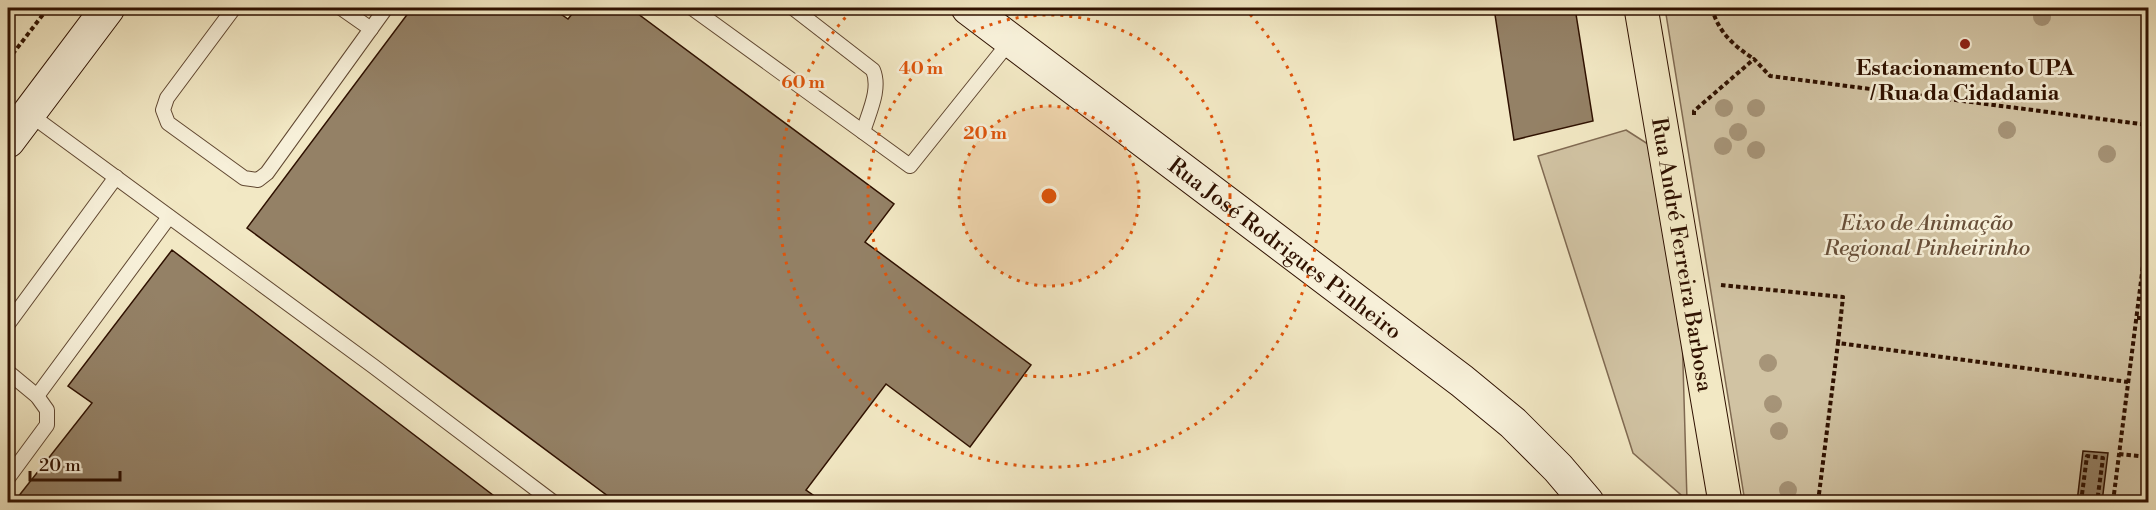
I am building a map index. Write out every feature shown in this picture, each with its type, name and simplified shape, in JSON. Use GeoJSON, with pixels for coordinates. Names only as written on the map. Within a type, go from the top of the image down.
{"type":"FeatureCollection","features":[{"type":"Feature","properties":{"kind":"main road"},"geometry":{"type":"LineString","coordinates":[[8,141],[108,8]]}},
{"type":"Feature","properties":{"kind":"main road","name":"Rua José Rodrigues Pinheiro"},"geometry":{"type":"LineString","coordinates":[[968,8],[1462,381],[1513,423],[1558,468],[1587,502]]}},
{"type":"Feature","properties":{"kind":"main road","name":"Rua André Ferreira Barbosa"},"geometry":{"type":"LineString","coordinates":[[1641,8],[1725,502]]}},
{"type":"Feature","properties":{"kind":"lane"},"geometry":{"type":"LineString","coordinates":[[234,8],[167,98],[163,110],[168,123],[243,178],[258,180],[267,173],[386,8]]}},
{"type":"Feature","properties":{"kind":"lane"},"geometry":{"type":"LineString","coordinates":[[341,8],[370,29]]}},
{"type":"Feature","properties":{"kind":"lane"},"geometry":{"type":"LineString","coordinates":[[692,8],[910,166],[1011,40]]}},
{"type":"Feature","properties":{"kind":"lane"},"geometry":{"type":"LineString","coordinates":[[793,8],[873,69],[877,78],[876,87],[863,132]]}},
{"type":"Feature","properties":{"kind":"lane"},"geometry":{"type":"LineString","coordinates":[[28,113],[373,366],[553,502]]}},
{"type":"Feature","properties":{"kind":"lane"},"geometry":{"type":"LineString","coordinates":[[8,324],[116,177]]}},
{"type":"Feature","properties":{"kind":"lane"},"geometry":{"type":"LineString","coordinates":[[37,396],[169,217]]}},
{"type":"Feature","properties":{"kind":"lane"},"geometry":{"type":"LineString","coordinates":[[8,372],[37,396],[47,410],[47,425],[8,478]]}},
{"type":"Feature","properties":{"kind":"path"},"geometry":{"type":"LineString","coordinates":[[8,60],[48,8]]}},
{"type":"Feature","properties":{"kind":"path"},"geometry":{"type":"LineString","coordinates":[[1712,8],[1727,39],[1754,59],[1770,76],[2148,125]]}},
{"type":"Feature","properties":{"kind":"path"},"geometry":{"type":"LineString","coordinates":[[1695,123],[1694,111],[1754,59]]}},
{"type":"Feature","properties":{"kind":"path"},"geometry":{"type":"LineString","coordinates":[[2113,502],[2148,226]]}},
{"type":"Feature","properties":{"kind":"path"},"geometry":{"type":"LineString","coordinates":[[1719,274],[1721,285]]}},
{"type":"Feature","properties":{"kind":"path"},"geometry":{"type":"LineString","coordinates":[[1687,280],[1843,297],[1818,502]]}},
{"type":"Feature","properties":{"kind":"path"},"geometry":{"type":"LineString","coordinates":[[2136,318],[2148,318]]}},
{"type":"Feature","properties":{"kind":"path"},"geometry":{"type":"LineString","coordinates":[[1838,343],[2128,382]]}},
{"type":"Feature","properties":{"kind":"path"},"geometry":{"type":"LineString","coordinates":[[2119,454],[2148,457]]}},
{"type":"Feature","properties":{"kind":"path"},"geometry":{"type":"LineString","coordinates":[[2081,502],[2087,456],[2103,458],[2097,502]]}},
{"type":"Feature","properties":{"kind":"green space","name":"Eixo de Animação Regional Pinheirinho"},"geometry":{"type":"Polygon","coordinates":[[[1665,8],[2148,8],[2148,502],[1745,502],[1665,8]]]}},
{"type":"Feature","properties":{"kind":"green space"},"geometry":{"type":"Polygon","coordinates":[[[1626,130],[1662,153],[1682,331],[1687,500],[1633,453],[1538,156],[1626,130]]]}},
{"type":"Feature","properties":{"kind":"building"},"geometry":{"type":"Polygon","coordinates":[[[412,8],[552,8],[568,19],[577,8],[630,8],[894,204],[865,242],[1031,365],[970,447],[886,384],[806,490],[823,502],[616,502],[247,228],[412,8]]]}},
{"type":"Feature","properties":{"kind":"building"},"geometry":{"type":"Polygon","coordinates":[[[1494,8],[1575,8],[1593,121],[1514,140],[1494,8]]]}},
{"type":"Feature","properties":{"kind":"building"},"geometry":{"type":"Polygon","coordinates":[[[172,250],[502,502],[14,502],[92,403],[68,386],[172,250]]]}},
{"type":"Feature","properties":{"kind":"building"},"geometry":{"type":"Polygon","coordinates":[[[2083,451],[2108,453],[2102,502],[2077,502],[2083,451]]]}},
{"type":"Feature","properties":{"kind":"place","name":"Estacionamento UPA / Rua da Cidadania"},"geometry":{"type":"Point","coordinates":[1965,44]}}]}
